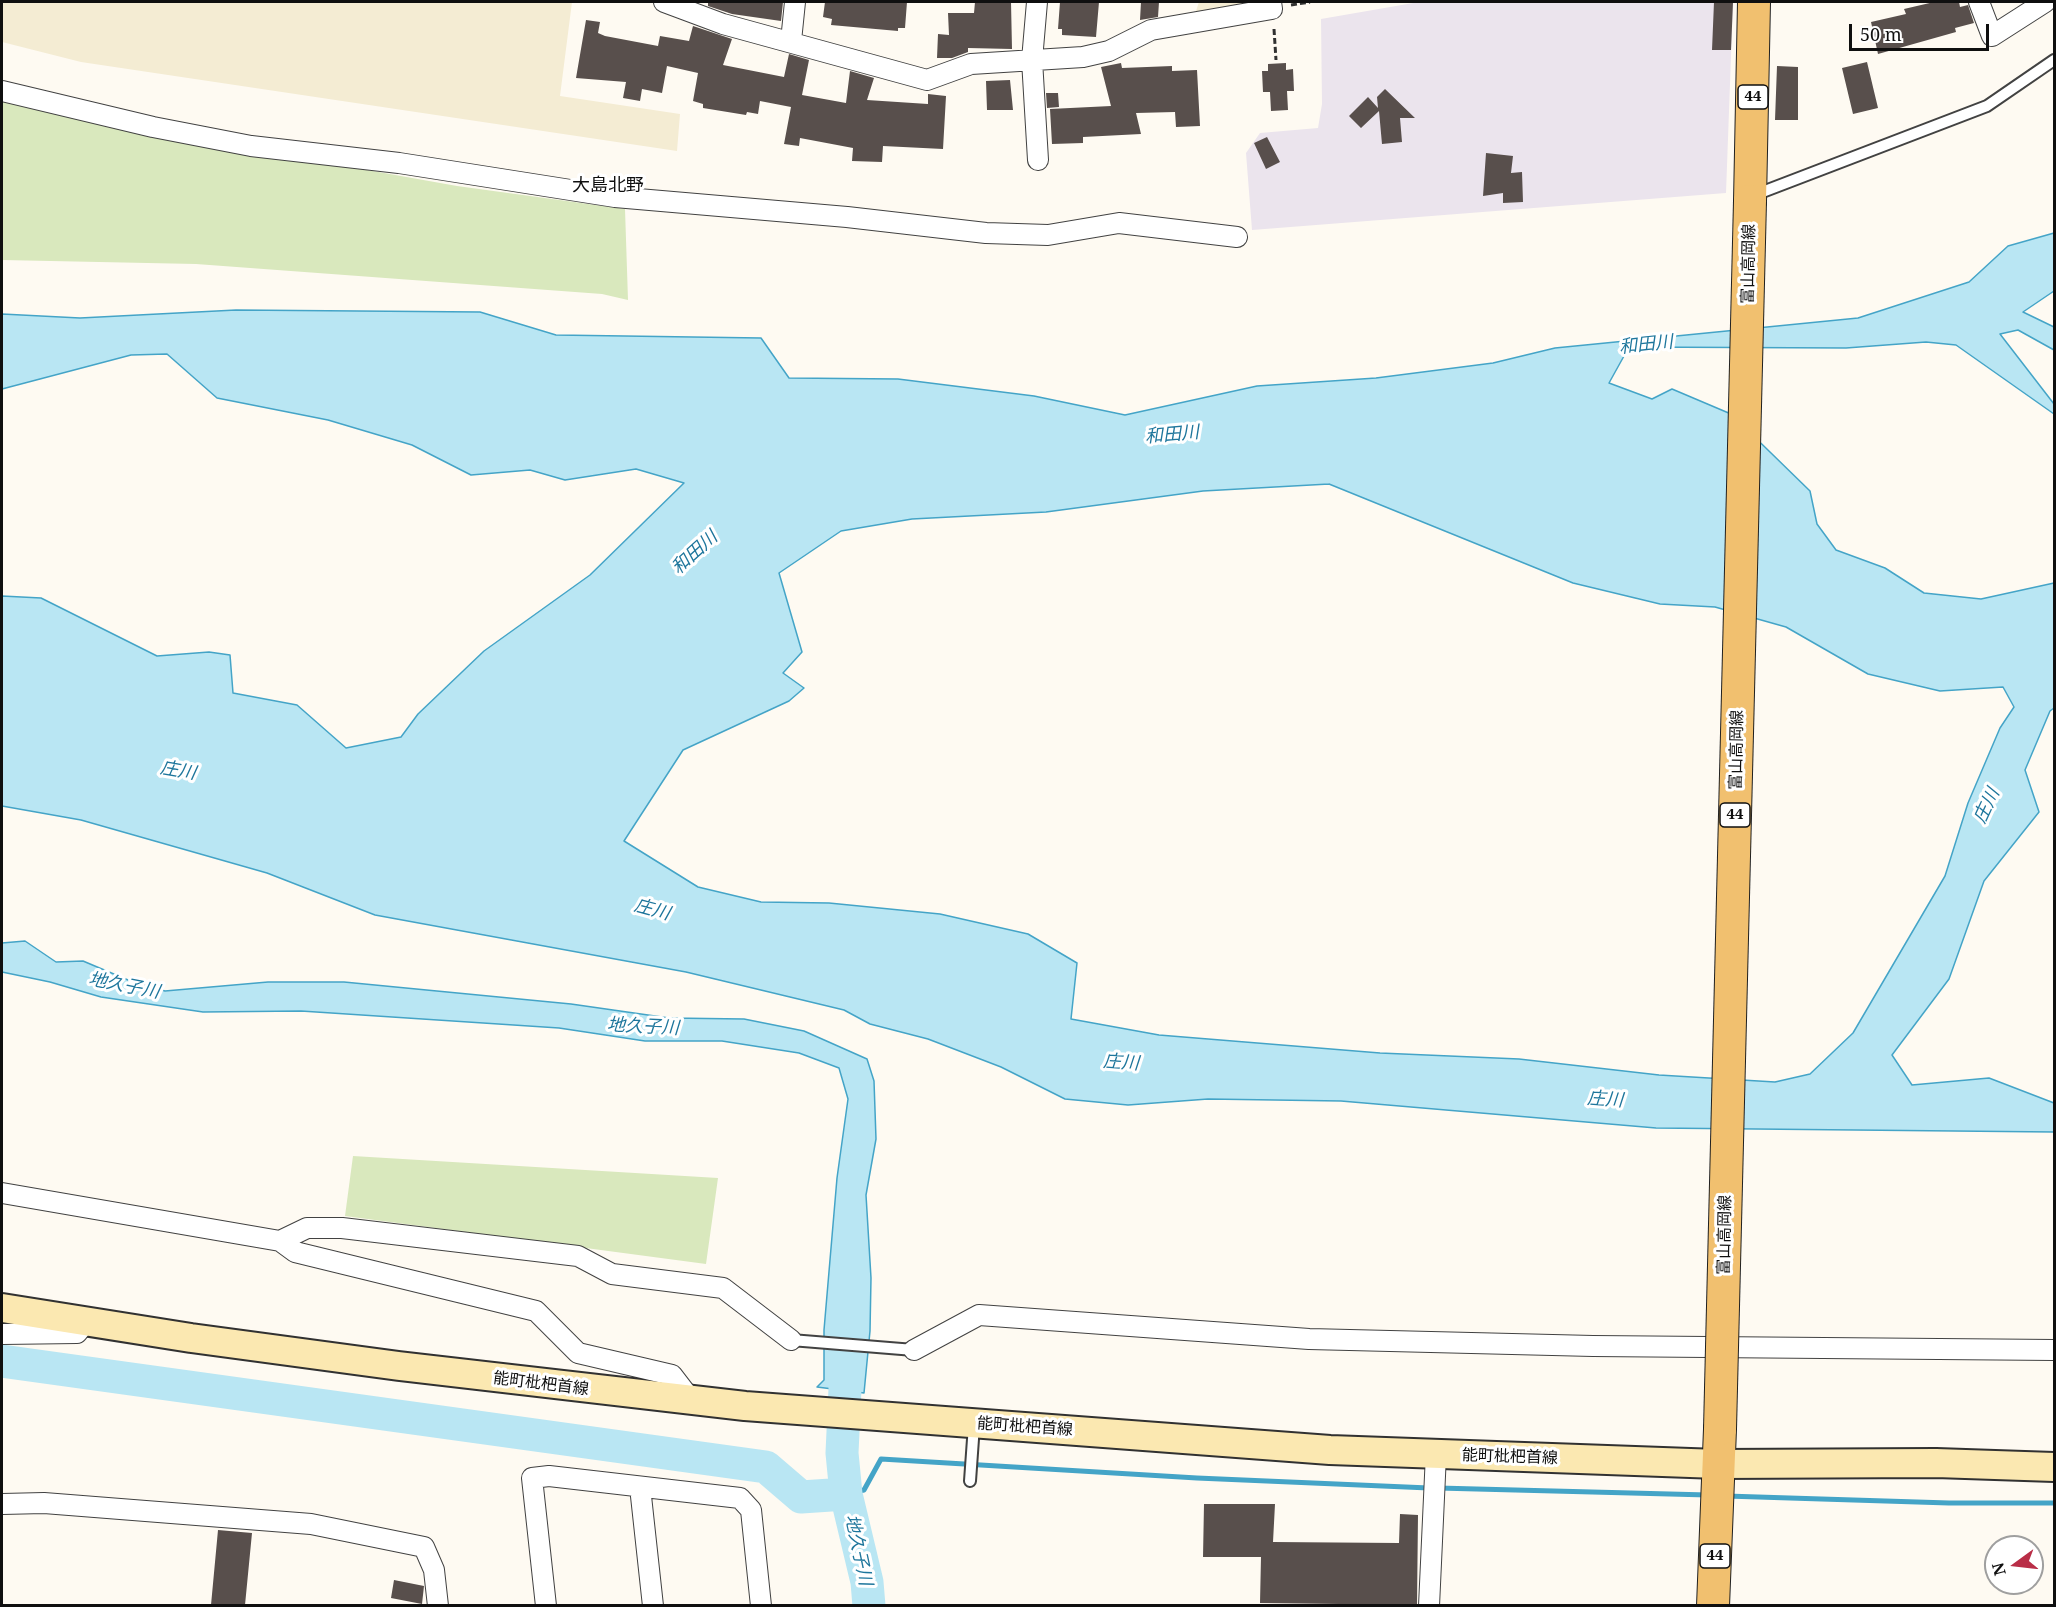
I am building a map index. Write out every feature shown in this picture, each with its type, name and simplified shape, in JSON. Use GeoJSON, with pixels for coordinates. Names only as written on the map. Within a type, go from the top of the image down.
{"type":"FeatureCollection","features":[{"type":"Feature","properties":{"kind":"main road","name":"富山高岡線"},"geometry":{"type":"LineString","coordinates":[[1713,1605],[1720,1429],[1754,2]]}},
{"type":"Feature","properties":{"kind":"main road","name":"能町枇杷首線"},"geometry":{"type":"LineString","coordinates":[[2,1308],[387,1365],[692,1401],[913,1419],[973,1432],[1330,1450],[1435,1467],[1717,1484],[1936,1463],[2055,1467]]}},
{"type":"Feature","properties":{"kind":"street"},"geometry":{"type":"LineString","coordinates":[[664,2],[723,24],[927,80],[971,64],[1083,57],[1109,51],[1151,30],[1272,5]]}},
{"type":"Feature","properties":{"kind":"street"},"geometry":{"type":"LineString","coordinates":[[791,41],[795,2]]}},
{"type":"Feature","properties":{"kind":"street"},"geometry":{"type":"LineString","coordinates":[[1037,2],[1032,60],[1038,160]]}},
{"type":"Feature","properties":{"kind":"street"},"geometry":{"type":"LineString","coordinates":[[1979,2],[1992,36],[2045,2]]}},
{"type":"Feature","properties":{"kind":"street"},"geometry":{"type":"LineString","coordinates":[[2,91],[153,127],[251,146],[317,156],[399,163],[615,197],[847,217],[986,233],[1048,235],[1119,223],[1237,237]]}},
{"type":"Feature","properties":{"kind":"street"},"geometry":{"type":"LineString","coordinates":[[2,1193],[280,1241],[295,1252],[536,1311],[578,1353],[672,1375],[692,1401]]}},
{"type":"Feature","properties":{"kind":"street"},"geometry":{"type":"LineString","coordinates":[[280,1241],[307,1228],[342,1228],[578,1256],[612,1274],[723,1288],[791,1340]]}},
{"type":"Feature","properties":{"kind":"street"},"geometry":{"type":"LineString","coordinates":[[914,1350],[979,1315],[1309,1339],[1593,1346],[2055,1350]]}},
{"type":"Feature","properties":{"kind":"street"},"geometry":{"type":"LineString","coordinates":[[2,1334],[77,1333],[86,1322]]}},
{"type":"Feature","properties":{"kind":"street"},"geometry":{"type":"LineString","coordinates":[[1429,1605],[1435,1467]]}},
{"type":"Feature","properties":{"kind":"street"},"geometry":{"type":"LineString","coordinates":[[546,1605],[532,1478],[549,1476],[741,1498],[751,1510],[761,1605]]}},
{"type":"Feature","properties":{"kind":"street"},"geometry":{"type":"LineString","coordinates":[[640,1487],[653,1605]]}},
{"type":"Feature","properties":{"kind":"street"},"geometry":{"type":"LineString","coordinates":[[2,1504],[44,1503],[311,1524],[424,1547],[434,1570],[438,1605]]}},
{"type":"Feature","properties":{"kind":"lane"},"geometry":{"type":"LineString","coordinates":[[1751,197],[1987,106],[2055,60]]}},
{"type":"Feature","properties":{"kind":"lane"},"geometry":{"type":"LineString","coordinates":[[791,1340],[914,1350]]}},
{"type":"Feature","properties":{"kind":"lane"},"geometry":{"type":"LineString","coordinates":[[970,1481],[973,1432]]}},
{"type":"Feature","properties":{"kind":"path"},"geometry":{"type":"LineString","coordinates":[[1272,5],[1276,60]]}},
{"type":"Feature","properties":{"kind":"shaded area"},"geometry":{"type":"Polygon","coordinates":[[[2,2],[572,2],[560,96],[680,114],[677,151],[81,62],[2,42],[2,2]]]}},
{"type":"Feature","properties":{"kind":"shaded area"},"geometry":{"type":"Polygon","coordinates":[[[1199,2],[1263,2],[1195,14],[1199,2]]]}},
{"type":"Feature","properties":{"kind":"shaded area"},"geometry":{"type":"Polygon","coordinates":[[[1419,2],[1733,2],[1726,193],[1252,230],[1246,153],[1260,133],[1318,128],[1322,104],[1321,19],[1419,2]]]}},
{"type":"Feature","properties":{"kind":"green space"},"geometry":{"type":"Polygon","coordinates":[[[2,97],[109,124],[457,186],[625,209],[628,300],[602,294],[196,264],[2,260],[2,97]]]}},
{"type":"Feature","properties":{"kind":"green space"},"geometry":{"type":"Polygon","coordinates":[[[353,1156],[718,1178],[706,1264],[345,1216],[353,1156]]]}},
{"type":"Feature","properties":{"kind":"water"},"geometry":{"type":"Polygon","coordinates":[[[2054,233],[2054,291],[2023,312],[2054,327],[2054,350],[2018,330],[2000,334],[2054,404],[2054,414],[1956,345],[1926,342],[1846,348],[1629,347],[1609,383],[1652,399],[1672,389],[1731,414],[1810,491],[1817,524],[1836,550],[1885,568],[1924,593],[1981,599],[2054,583],[2054,708],[2050,711],[2025,770],[2039,812],[1984,881],[1949,979],[1892,1055],[1912,1085],[1989,1078],[2054,1103],[2054,1132],[1656,1128],[1341,1101],[1208,1099],[1128,1105],[1065,1099],[1001,1067],[928,1039],[870,1024],[844,1010],[686,972],[375,915],[267,873],[81,820],[2,806],[2,596],[41,598],[157,656],[209,652],[230,655],[233,693],[297,705],[346,748],[401,737],[418,714],[484,651],[590,575],[684,483],[636,469],[565,480],[530,470],[471,475],[412,445],[328,420],[217,398],[167,354],[131,355],[2,389],[2,314],[80,318],[236,310],[480,312],[556,335],[761,338],[789,378],[898,379],[1034,396],[1125,415],[1257,386],[1376,378],[1493,363],[1555,348],[1858,318],[1969,282],[2008,246],[2054,233]],[[1329,484],[1203,491],[1046,512],[912,519],[841,531],[779,573],[802,652],[783,673],[804,688],[789,701],[683,750],[624,841],[698,887],[761,902],[829,903],[940,914],[1028,934],[1077,963],[1071,1019],[1159,1035],[1380,1053],[1519,1059],[1659,1075],[1775,1082],[1810,1074],[1853,1033],[1945,876],[1968,803],[2000,728],[2014,707],[2003,687],[1940,691],[1868,674],[1786,627],[1715,607],[1660,604],[1573,583],[1329,484]]]}},
{"type":"Feature","properties":{"kind":"water"},"geometry":{"type":"Polygon","coordinates":[[[25,941],[56,962],[83,961],[128,980],[165,991],[268,982],[344,982],[571,1004],[669,1018],[744,1019],[804,1031],[867,1059],[874,1081],[876,1139],[866,1195],[871,1278],[870,1331],[864,1393],[817,1387],[824,1380],[824,1330],[837,1178],[848,1099],[839,1068],[799,1053],[722,1041],[645,1041],[559,1028],[301,1011],[203,1012],[101,997],[50,982],[2,972],[2,943],[25,941]]]}},
{"type":"Feature","properties":{"kind":"building"},"geometry":{"type":"Polygon","coordinates":[[[708,2],[783,2],[781,21],[732,14],[708,6],[708,2]]]}},
{"type":"Feature","properties":{"kind":"building"},"geometry":{"type":"Polygon","coordinates":[[[825,2],[907,2],[905,28],[898,28],[898,31],[831,25],[832,19],[823,17],[825,2]]]}},
{"type":"Feature","properties":{"kind":"building"},"geometry":{"type":"Polygon","coordinates":[[[975,2],[1011,2],[1012,49],[968,48],[968,52],[952,58],[937,58],[938,34],[949,35],[948,13],[974,13],[975,2]]]}},
{"type":"Feature","properties":{"kind":"building"},"geometry":{"type":"Polygon","coordinates":[[[1060,2],[1099,2],[1096,37],[1062,35],[1062,29],[1058,29],[1060,2]]]}},
{"type":"Feature","properties":{"kind":"building"},"geometry":{"type":"Polygon","coordinates":[[[1141,2],[1159,2],[1158,17],[1140,20],[1141,2]]]}},
{"type":"Feature","properties":{"kind":"building"},"geometry":{"type":"Polygon","coordinates":[[[1714,2],[1733,2],[1731,50],[1712,50],[1714,2]]]}},
{"type":"Feature","properties":{"kind":"building"},"geometry":{"type":"Polygon","coordinates":[[[1934,2],[1959,2],[1960,7],[1968,5],[1974,23],[1955,28],[1956,32],[1878,54],[1871,22],[1906,14],[1904,9],[1934,2]]]}},
{"type":"Feature","properties":{"kind":"building"},"geometry":{"type":"Polygon","coordinates":[[[586,20],[600,22],[598,33],[605,36],[658,46],[660,36],[689,41],[693,26],[732,39],[723,65],[784,77],[789,54],[809,60],[802,95],[846,103],[850,71],[874,78],[867,100],[928,104],[928,94],[946,96],[943,149],[883,146],[882,162],[852,161],[853,148],[800,138],[799,146],[784,144],[791,107],[760,101],[758,114],[747,112],[746,115],[703,108],[703,104],[693,101],[698,73],[667,66],[662,93],[642,89],[640,101],[623,98],[626,82],[576,78],[586,20]]]}},
{"type":"Feature","properties":{"kind":"building"},"geometry":{"type":"Polygon","coordinates":[[[1867,62],[1878,108],[1853,114],[1842,68],[1867,62]]]}},
{"type":"Feature","properties":{"kind":"building"},"geometry":{"type":"Polygon","coordinates":[[[1121,63],[1122,68],[1172,66],[1172,71],[1197,70],[1200,126],[1176,127],[1175,112],[1136,113],[1141,134],[1083,137],[1083,143],[1052,144],[1050,109],[1111,106],[1101,67],[1121,63]]]}},
{"type":"Feature","properties":{"kind":"building"},"geometry":{"type":"Polygon","coordinates":[[[1286,63],[1286,70],[1293,69],[1294,91],[1287,91],[1288,110],[1271,111],[1270,92],[1263,92],[1262,71],[1268,71],[1268,64],[1286,63]]]}},
{"type":"Feature","properties":{"kind":"building"},"geometry":{"type":"Polygon","coordinates":[[[1777,66],[1798,67],[1798,120],[1775,120],[1777,66]]]}},
{"type":"Feature","properties":{"kind":"building"},"geometry":{"type":"Polygon","coordinates":[[[1010,80],[1013,110],[987,110],[986,81],[1010,80]]]}},
{"type":"Feature","properties":{"kind":"building"},"geometry":{"type":"Polygon","coordinates":[[[1385,89],[1415,118],[1400,118],[1402,142],[1382,144],[1379,111],[1361,128],[1349,116],[1368,97],[1378,108],[1377,97],[1385,89]]]}},
{"type":"Feature","properties":{"kind":"building"},"geometry":{"type":"Polygon","coordinates":[[[1046,93],[1058,93],[1059,107],[1047,108],[1046,93]]]}},
{"type":"Feature","properties":{"kind":"building"},"geometry":{"type":"Polygon","coordinates":[[[1267,137],[1280,162],[1266,169],[1254,143],[1267,137]]]}},
{"type":"Feature","properties":{"kind":"building"},"geometry":{"type":"Polygon","coordinates":[[[1486,153],[1513,156],[1511,173],[1522,172],[1523,202],[1503,203],[1503,193],[1483,196],[1486,153]]]}},
{"type":"Feature","properties":{"kind":"building"},"geometry":{"type":"Polygon","coordinates":[[[1204,1504],[1275,1504],[1273,1542],[1399,1543],[1400,1514],[1418,1515],[1417,1605],[1260,1603],[1261,1557],[1203,1557],[1204,1504]]]}},
{"type":"Feature","properties":{"kind":"building"},"geometry":{"type":"Polygon","coordinates":[[[218,1530],[252,1533],[245,1605],[211,1605],[218,1530]]]}},
{"type":"Feature","properties":{"kind":"building"},"geometry":{"type":"Polygon","coordinates":[[[394,1580],[424,1586],[422,1604],[391,1598],[394,1580]]]}},
{"type":"Feature","properties":{"kind":"waterway","name":"地久子川"},"geometry":{"type":"LineString","coordinates":[[847,1346],[842,1453],[846,1494],[867,1582],[869,1606]]}},
{"type":"Feature","properties":{"kind":"waterway","name":"地久子川"},"geometry":{"type":"LineString","coordinates":[[2,1361],[766,1467],[801,1497],[846,1494]]}},
{"type":"Feature","properties":{"kind":"waterway"},"geometry":{"type":"LineString","coordinates":[[846,1494],[864,1490],[881,1459],[1197,1478],[1429,1488]]}},
{"type":"Feature","properties":{"kind":"waterway"},"geometry":{"type":"LineString","coordinates":[[1438,1488],[1708,1495]]}},
{"type":"Feature","properties":{"kind":"waterway"},"geometry":{"type":"LineString","coordinates":[[1726,1496],[1949,1503],[2054,1503]]}},
{"type":"Feature","properties":{"kind":"district","name":"大島北野"},"geometry":{"type":"Point","coordinates":[608,186]}},
{"type":"Feature","properties":{"kind":"water label","name":"和田川"},"geometry":{"type":"Point","coordinates":[1646,345]}},
{"type":"Feature","properties":{"kind":"water label","name":"和田川"},"geometry":{"type":"Point","coordinates":[1172,435]}},
{"type":"Feature","properties":{"kind":"water label","name":"和田川"},"geometry":{"type":"Point","coordinates":[695,553]}},
{"type":"Feature","properties":{"kind":"water label","name":"庄川"},"geometry":{"type":"Point","coordinates":[178,771]}},
{"type":"Feature","properties":{"kind":"water label","name":"庄川"},"geometry":{"type":"Point","coordinates":[1987,806]}},
{"type":"Feature","properties":{"kind":"water label","name":"庄川"},"geometry":{"type":"Point","coordinates":[652,910]}},
{"type":"Feature","properties":{"kind":"water label","name":"庄川"},"geometry":{"type":"Point","coordinates":[1121,1063]}},
{"type":"Feature","properties":{"kind":"water label","name":"庄川"},"geometry":{"type":"Point","coordinates":[1605,1100]}}]}
